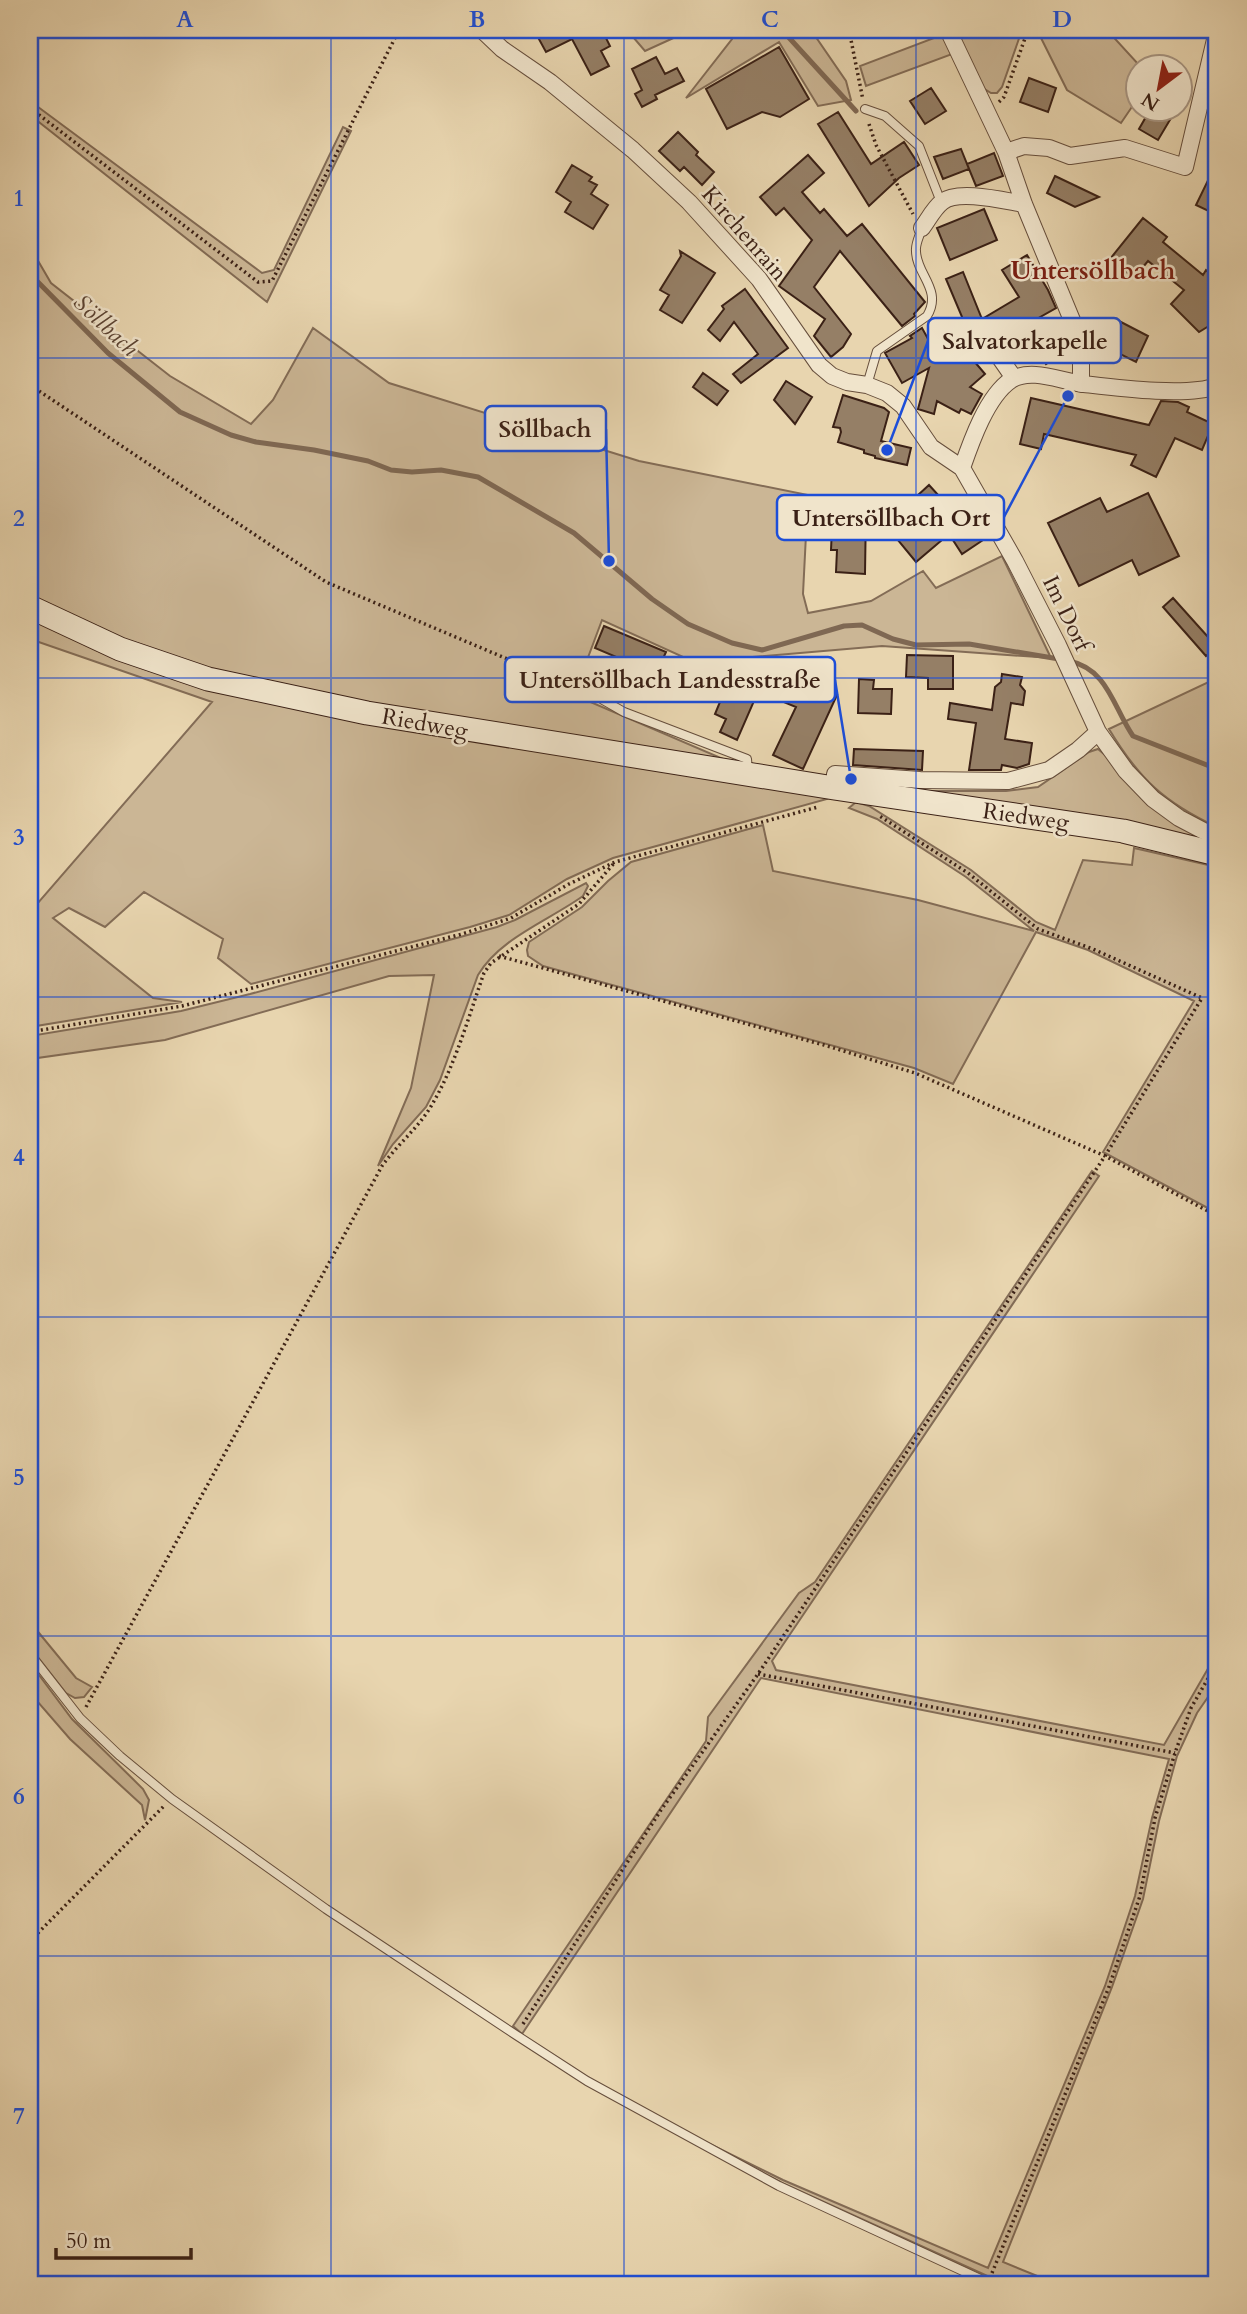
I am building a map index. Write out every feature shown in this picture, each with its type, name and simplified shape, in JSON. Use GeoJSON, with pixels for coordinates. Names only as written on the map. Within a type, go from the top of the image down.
{"type":"FeatureCollection","features":[{"type":"Feature","properties":{"kind":"main road","name":"Riedweg"},"geometry":{"type":"LineString","coordinates":[[30,607],[120,649],[208,679],[442,727],[1123,831],[1217,853]]}},
{"type":"Feature","properties":{"kind":"street","name":"Kirchenrain"},"geometry":{"type":"LineString","coordinates":[[482,30],[502,50],[550,82],[633,150],[689,202],[759,279],[819,365],[832,376],[847,383],[867,385],[887,393],[903,406],[932,447],[961,468]]}},
{"type":"Feature","properties":{"kind":"street"},"geometry":{"type":"LineString","coordinates":[[948,30],[1006,152],[1024,204],[1081,342],[1081,384]]}},
{"type":"Feature","properties":{"kind":"street"},"geometry":{"type":"LineString","coordinates":[[1006,152],[1024,146],[1049,148],[1070,156],[1125,148],[1185,167],[1217,31]]}},
{"type":"Feature","properties":{"kind":"street"},"geometry":{"type":"LineString","coordinates":[[922,228],[941,202],[951,196],[1024,204]]}},
{"type":"Feature","properties":{"kind":"street"},"geometry":{"type":"LineString","coordinates":[[991,345],[1014,378]]}},
{"type":"Feature","properties":{"kind":"street"},"geometry":{"type":"LineString","coordinates":[[961,468],[972,439],[994,398],[1014,378],[1046,376],[1081,384],[1191,392],[1217,386]]}},
{"type":"Feature","properties":{"kind":"street","name":"Im Dorf"},"geometry":{"type":"LineString","coordinates":[[961,468],[1015,561],[1098,732],[1126,771],[1153,799],[1179,818],[1217,838]]}},
{"type":"Feature","properties":{"kind":"street","name":"Riedweg"},"geometry":{"type":"LineString","coordinates":[[834,788],[835,774],[920,780],[1008,780],[1049,770],[1098,732]]}},
{"type":"Feature","properties":{"kind":"lane"},"geometry":{"type":"LineString","coordinates":[[865,109],[885,116],[919,146],[941,202]]}},
{"type":"Feature","properties":{"kind":"lane"},"geometry":{"type":"LineString","coordinates":[[867,385],[877,351],[927,316],[931,308],[932,298],[916,251],[922,228]]}},
{"type":"Feature","properties":{"kind":"lane"},"geometry":{"type":"LineString","coordinates":[[650,684],[620,671],[608,674],[600,680],[595,689],[603,700],[624,712],[747,759],[749,774]]}},
{"type":"Feature","properties":{"kind":"lane"},"geometry":{"type":"LineString","coordinates":[[30,1654],[80,1718],[172,1799],[326,1909],[516,2035],[587,2081],[779,2186],[989,2284]]}},
{"type":"Feature","properties":{"kind":"path"},"geometry":{"type":"LineString","coordinates":[[30,108],[258,282],[272,281],[400,30]]}},
{"type":"Feature","properties":{"kind":"path"},"geometry":{"type":"LineString","coordinates":[[849,30],[865,109],[876,145],[904,201],[922,228]]}},
{"type":"Feature","properties":{"kind":"path"},"geometry":{"type":"LineString","coordinates":[[988,114],[1004,97],[1028,30]]}},
{"type":"Feature","properties":{"kind":"path"},"geometry":{"type":"LineString","coordinates":[[30,385],[326,582],[571,686],[595,689]]}},
{"type":"Feature","properties":{"kind":"path"},"geometry":{"type":"LineString","coordinates":[[30,1032],[182,1006],[462,934],[512,918],[569,884],[615,862],[838,801],[834,788]]}},
{"type":"Feature","properties":{"kind":"path"},"geometry":{"type":"LineString","coordinates":[[516,2035],[661,1810],[758,1674],[1105,1156],[1202,999],[1093,948],[1038,929],[968,873],[869,812]]}},
{"type":"Feature","properties":{"kind":"path"},"geometry":{"type":"LineString","coordinates":[[80,1718],[382,1166],[429,1109],[444,1081],[484,973],[499,956],[579,904],[615,862]]}},
{"type":"Feature","properties":{"kind":"path"},"geometry":{"type":"LineString","coordinates":[[499,956],[915,1073],[1105,1156],[1217,1216]]}},
{"type":"Feature","properties":{"kind":"path"},"geometry":{"type":"LineString","coordinates":[[989,2284],[1109,1987],[1140,1896],[1155,1818],[1175,1753],[1191,1708],[1217,1663]]}},
{"type":"Feature","properties":{"kind":"path"},"geometry":{"type":"LineString","coordinates":[[758,1674],[1175,1753]]}},
{"type":"Feature","properties":{"kind":"path"},"geometry":{"type":"LineString","coordinates":[[30,1941],[172,1799]]}},
{"type":"Feature","properties":{"kind":"shaded area"},"geometry":{"type":"Polygon","coordinates":[[[627,30],[691,30],[645,51],[627,30]]]}},
{"type":"Feature","properties":{"kind":"shaded area"},"geometry":{"type":"Polygon","coordinates":[[[733,30],[811,30],[846,81],[851,100],[818,106],[779,42],[686,98],[732,39],[733,30]]]}},
{"type":"Feature","properties":{"kind":"shaded area"},"geometry":{"type":"Polygon","coordinates":[[[955,30],[1022,30],[1002,87],[997,93],[983,88],[955,30]]]}},
{"type":"Feature","properties":{"kind":"shaded area"},"geometry":{"type":"Polygon","coordinates":[[[1037,30],[1107,30],[1127,52],[1124,52],[1124,119],[1121,123],[1067,90],[1037,30]]]}},
{"type":"Feature","properties":{"kind":"shaded area"},"geometry":{"type":"Polygon","coordinates":[[[947,33],[955,53],[866,86],[860,66],[947,33]]]}},
{"type":"Feature","properties":{"kind":"shaded area"},"geometry":{"type":"Polygon","coordinates":[[[30,101],[262,273],[274,270],[343,127],[351,131],[267,302],[30,115],[30,101]]]}},
{"type":"Feature","properties":{"kind":"shaded area"},"geometry":{"type":"Polygon","coordinates":[[[30,247],[51,283],[170,376],[251,424],[273,400],[313,328],[389,383],[639,461],[808,495],[803,594],[808,613],[871,601],[923,571],[936,588],[1002,556],[1051,658],[882,646],[694,662],[602,620],[574,695],[737,765],[365,704],[211,670],[123,641],[30,598],[30,247]]]}},
{"type":"Feature","properties":{"kind":"shaded area"},"geometry":{"type":"Polygon","coordinates":[[[30,617],[121,658],[824,795],[827,799],[613,858],[567,879],[509,915],[251,984],[218,958],[223,939],[144,892],[105,927],[69,908],[53,918],[153,998],[182,1002],[30,1027],[30,912],[212,702],[30,639],[30,617]]]}},
{"type":"Feature","properties":{"kind":"shaded area"},"geometry":{"type":"Polygon","coordinates":[[[1217,678],[1217,827],[1182,809],[1155,788],[1131,762],[1109,729],[1217,678]]]}},
{"type":"Feature","properties":{"kind":"shaded area"},"geometry":{"type":"Polygon","coordinates":[[[1098,749],[1207,841],[915,791],[1006,791],[1038,787],[1089,752],[1098,749]]]}},
{"type":"Feature","properties":{"kind":"shaded area"},"geometry":{"type":"Polygon","coordinates":[[[856,802],[869,806],[971,870],[1036,922],[1055,930],[1083,860],[1132,865],[1134,848],[1217,867],[1217,1213],[1103,1152],[1194,1001],[1088,950],[1036,932],[953,1084],[914,1068],[543,966],[528,956],[529,942],[582,907],[631,862],[763,825],[773,871],[918,900],[1034,931],[966,877],[877,819],[849,808],[856,802]]]}},
{"type":"Feature","properties":{"kind":"shaded area"},"geometry":{"type":"Polygon","coordinates":[[[586,883],[588,886],[583,896],[512,940],[487,962],[478,975],[440,1080],[426,1107],[393,1144],[378,1166],[411,1088],[434,975],[389,976],[165,1040],[30,1059],[30,1036],[181,1011],[497,927],[586,883]]]}},
{"type":"Feature","properties":{"kind":"shaded area"},"geometry":{"type":"Polygon","coordinates":[[[1092,1171],[1099,1176],[772,1661],[776,1670],[1164,1745],[1217,1653],[1217,1684],[1197,1713],[1177,1756],[1159,1821],[1143,1899],[1112,1987],[1003,2262],[1057,2284],[1005,2284],[782,2183],[677,2128],[783,2180],[988,2268],[1105,1986],[1135,1896],[1152,1818],[1169,1759],[761,1678],[522,2034],[513,2026],[706,1741],[708,1717],[799,1593],[815,1582],[1092,1171]]]}},
{"type":"Feature","properties":{"kind":"shaded area"},"geometry":{"type":"Polygon","coordinates":[[[30,1622],[76,1678],[92,1687],[84,1697],[75,1698],[66,1693],[30,1647],[30,1622]]]}},
{"type":"Feature","properties":{"kind":"shaded area"},"geometry":{"type":"Polygon","coordinates":[[[30,1663],[72,1719],[143,1789],[149,1800],[145,1820],[142,1805],[70,1739],[30,1693],[30,1663]]]}},
{"type":"Feature","properties":{"kind":"building"},"geometry":{"type":"Polygon","coordinates":[[[534,30],[602,30],[610,46],[601,51],[609,66],[591,75],[572,39],[546,52],[534,30]]]}},
{"type":"Feature","properties":{"kind":"building"},"geometry":{"type":"Polygon","coordinates":[[[779,47],[809,99],[780,117],[762,112],[727,129],[706,89],[779,47]]]}},
{"type":"Feature","properties":{"kind":"building"},"geometry":{"type":"Polygon","coordinates":[[[656,57],[665,74],[677,68],[684,81],[655,95],[657,99],[642,107],[635,94],[642,90],[632,69],[656,57]]]}},
{"type":"Feature","properties":{"kind":"building"},"geometry":{"type":"Polygon","coordinates":[[[1029,78],[1056,88],[1048,112],[1020,102],[1029,78]]]}},
{"type":"Feature","properties":{"kind":"building"},"geometry":{"type":"Polygon","coordinates":[[[931,88],[946,111],[925,124],[910,101],[931,88]]]}},
{"type":"Feature","properties":{"kind":"building"},"geometry":{"type":"Polygon","coordinates":[[[838,112],[871,164],[904,142],[919,165],[899,178],[869,206],[818,124],[838,112]]]}},
{"type":"Feature","properties":{"kind":"building"},"geometry":{"type":"Polygon","coordinates":[[[1143,122],[1169,122],[1158,140],[1139,129],[1143,122]]]}},
{"type":"Feature","properties":{"kind":"building"},"geometry":{"type":"Polygon","coordinates":[[[678,132],[714,172],[702,185],[684,167],[680,171],[659,151],[678,132]]]}},
{"type":"Feature","properties":{"kind":"building"},"geometry":{"type":"Polygon","coordinates":[[[961,149],[969,169],[943,179],[934,157],[961,149]]]}},
{"type":"Feature","properties":{"kind":"building"},"geometry":{"type":"Polygon","coordinates":[[[994,153],[1003,176],[976,186],[967,164],[994,153]]]}},
{"type":"Feature","properties":{"kind":"building"},"geometry":{"type":"Polygon","coordinates":[[[808,155],[824,173],[802,192],[820,213],[824,209],[847,236],[862,224],[925,302],[915,316],[902,326],[840,251],[814,287],[851,334],[843,347],[831,357],[814,336],[825,319],[779,286],[812,240],[784,208],[776,215],[760,197],[808,155]]]}},
{"type":"Feature","properties":{"kind":"building"},"geometry":{"type":"Polygon","coordinates":[[[1217,162],[1217,215],[1196,205],[1217,162]]]}},
{"type":"Feature","properties":{"kind":"building"},"geometry":{"type":"Polygon","coordinates":[[[572,165],[592,177],[589,181],[597,185],[591,194],[608,205],[593,229],[565,212],[571,202],[556,192],[572,165]]]}},
{"type":"Feature","properties":{"kind":"building"},"geometry":{"type":"Polygon","coordinates":[[[1055,176],[1099,197],[1075,207],[1047,193],[1055,176]]]}},
{"type":"Feature","properties":{"kind":"building"},"geometry":{"type":"Polygon","coordinates":[[[984,209],[997,240],[950,260],[937,228],[984,209]]]}},
{"type":"Feature","properties":{"kind":"building"},"geometry":{"type":"Polygon","coordinates":[[[1143,218],[1167,237],[1163,242],[1203,275],[1206,270],[1217,281],[1217,321],[1199,332],[1171,304],[1184,290],[1148,261],[1134,278],[1110,259],[1143,218]]]}},
{"type":"Feature","properties":{"kind":"building"},"geometry":{"type":"Polygon","coordinates":[[[680,251],[715,273],[682,323],[660,310],[669,295],[660,290],[681,256],[680,251]]]}},
{"type":"Feature","properties":{"kind":"building"},"geometry":{"type":"Polygon","coordinates":[[[1027,255],[1056,308],[1019,329],[1024,337],[1006,348],[996,336],[984,337],[981,347],[987,358],[981,362],[946,279],[963,272],[982,319],[1019,297],[1002,270],[1027,255]]]}},
{"type":"Feature","properties":{"kind":"building"},"geometry":{"type":"Polygon","coordinates":[[[745,289],[788,348],[741,383],[733,374],[758,354],[734,322],[720,341],[708,330],[724,309],[722,306],[745,289]]]}},
{"type":"Feature","properties":{"kind":"building"},"geometry":{"type":"Polygon","coordinates":[[[1119,321],[1148,336],[1136,362],[1106,347],[1119,321]]]}},
{"type":"Feature","properties":{"kind":"building"},"geometry":{"type":"Polygon","coordinates":[[[922,328],[938,357],[957,341],[985,374],[970,387],[982,394],[971,414],[961,409],[959,413],[937,401],[934,414],[918,409],[929,368],[902,383],[885,353],[912,338],[910,336],[922,328]]]}},
{"type":"Feature","properties":{"kind":"building"},"geometry":{"type":"Polygon","coordinates":[[[1063,336],[1070,348],[1046,364],[1038,352],[1063,336]]]}},
{"type":"Feature","properties":{"kind":"building"},"geometry":{"type":"Polygon","coordinates":[[[703,373],[728,391],[717,405],[693,387],[703,373]]]}},
{"type":"Feature","properties":{"kind":"building"},"geometry":{"type":"Polygon","coordinates":[[[786,381],[812,397],[795,424],[774,400],[786,381]]]}},
{"type":"Feature","properties":{"kind":"building"},"geometry":{"type":"Polygon","coordinates":[[[843,395],[889,412],[881,441],[911,448],[907,465],[875,458],[864,453],[864,450],[838,442],[840,428],[833,427],[843,395]]]}},
{"type":"Feature","properties":{"kind":"building"},"geometry":{"type":"Polygon","coordinates":[[[1031,398],[1149,425],[1161,401],[1178,402],[1189,407],[1187,412],[1213,424],[1202,450],[1175,438],[1156,477],[1131,465],[1136,455],[1044,434],[1041,449],[1020,444],[1031,398]]]}},
{"type":"Feature","properties":{"kind":"building"},"geometry":{"type":"Polygon","coordinates":[[[929,485],[959,518],[965,514],[983,540],[962,554],[949,534],[916,562],[897,539],[919,521],[905,507],[929,485]]]}},
{"type":"Feature","properties":{"kind":"building"},"geometry":{"type":"Polygon","coordinates":[[[1148,493],[1179,556],[1139,575],[1132,560],[1079,586],[1048,523],[1100,498],[1107,512],[1148,493]]]}},
{"type":"Feature","properties":{"kind":"building"},"geometry":{"type":"Polygon","coordinates":[[[837,506],[866,508],[865,574],[836,572],[837,550],[831,550],[837,506]]]}},
{"type":"Feature","properties":{"kind":"building"},"geometry":{"type":"Polygon","coordinates":[[[1173,598],[1217,647],[1206,656],[1163,607],[1173,598]]]}},
{"type":"Feature","properties":{"kind":"building"},"geometry":{"type":"Polygon","coordinates":[[[604,626],[666,652],[656,674],[595,648],[604,626]]]}},
{"type":"Feature","properties":{"kind":"building"},"geometry":{"type":"Polygon","coordinates":[[[907,655],[953,656],[953,689],[928,689],[928,678],[906,677],[907,655]]]}},
{"type":"Feature","properties":{"kind":"building"},"geometry":{"type":"Polygon","coordinates":[[[761,662],[773,667],[780,664],[787,681],[804,690],[808,681],[837,695],[803,769],[773,755],[796,707],[767,695],[766,698],[757,694],[737,740],[720,732],[726,719],[715,714],[729,680],[745,687],[753,668],[757,670],[761,662]]]}},
{"type":"Feature","properties":{"kind":"building"},"geometry":{"type":"Polygon","coordinates":[[[1002,674],[1022,677],[1020,685],[1025,691],[1023,705],[1011,703],[1005,739],[1032,743],[1029,764],[1017,768],[1002,765],[1001,770],[969,770],[976,723],[948,719],[950,703],[992,710],[995,687],[1001,682],[1002,674]]]}},
{"type":"Feature","properties":{"kind":"building"},"geometry":{"type":"Polygon","coordinates":[[[859,679],[874,680],[873,689],[892,689],[891,714],[858,713],[859,679]]]}},
{"type":"Feature","properties":{"kind":"building"},"geometry":{"type":"Polygon","coordinates":[[[854,749],[923,751],[922,770],[853,765],[854,749]]]}},
{"type":"Feature","properties":{"kind":"waterway"},"geometry":{"type":"LineString","coordinates":[[782,30],[856,111]]}},
{"type":"Feature","properties":{"kind":"waterway","name":"Söllbach"},"geometry":{"type":"LineString","coordinates":[[30,274],[108,353],[180,412],[231,435],[256,442],[368,461],[391,470],[441,470],[478,477],[574,533],[652,599],[688,624],[732,643],[762,650],[844,626],[862,625],[893,639],[916,645],[969,644],[1059,659]]}},
{"type":"Feature","properties":{"kind":"waterway","name":"Söllbach"},"geometry":{"type":"LineString","coordinates":[[1069,661],[1082,665],[1101,681],[1133,736],[1217,769]]}},
{"type":"Feature","properties":{"kind":"place","name":"Untersöllbach Ort"},"geometry":{"type":"Point","coordinates":[1068,396]}},
{"type":"Feature","properties":{"kind":"place","name":"Salvatorkapelle"},"geometry":{"type":"Point","coordinates":[887,450]}},
{"type":"Feature","properties":{"kind":"place","name":"Söllbach"},"geometry":{"type":"Point","coordinates":[609,561]}},
{"type":"Feature","properties":{"kind":"place","name":"Untersöllbach Landesstraße"},"geometry":{"type":"Point","coordinates":[851,779]}},
{"type":"Feature","properties":{"kind":"district","name":"Untersöllbach"},"geometry":{"type":"Point","coordinates":[1093,270]}}]}
